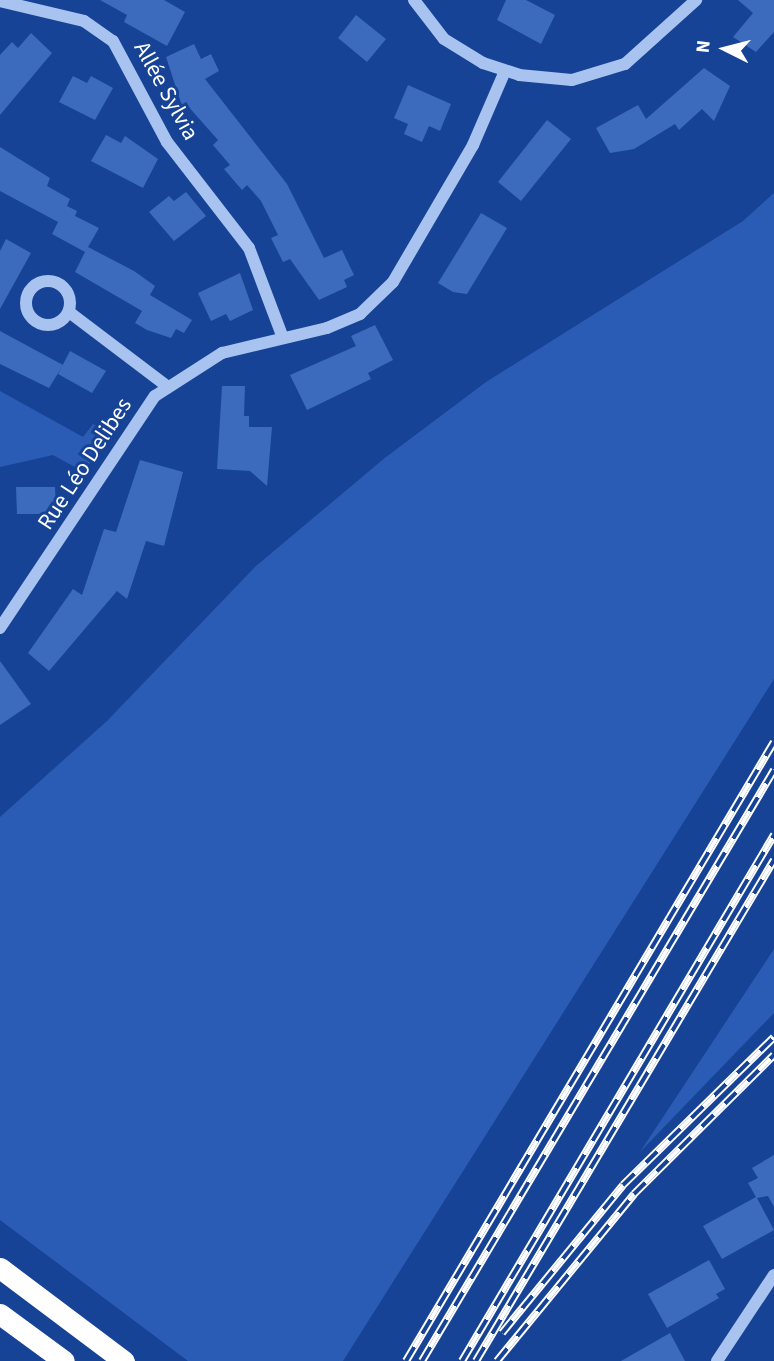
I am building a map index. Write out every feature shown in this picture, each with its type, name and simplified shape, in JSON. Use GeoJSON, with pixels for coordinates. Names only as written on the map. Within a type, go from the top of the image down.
{"type":"FeatureCollection","features":[{"type":"Feature","properties":{"kind":"highway"},"geometry":{"type":"LineString","coordinates":[[0,1268],[124,1361]]}},
{"type":"Feature","properties":{"kind":"highway"},"geometry":{"type":"LineString","coordinates":[[0,1314],[64,1361]]}},
{"type":"Feature","properties":{"kind":"street"},"geometry":{"type":"LineString","coordinates":[[414,0],[450,44],[505,71],[550,80],[599,76],[637,55],[696,0]]}},
{"type":"Feature","properties":{"kind":"street","name":"Allée Sylvia"},"geometry":{"type":"LineString","coordinates":[[0,1],[84,21],[120,49],[167,142],[248,248],[283,338]]}},
{"type":"Feature","properties":{"kind":"street","name":"Rue Léo Delibes"},"geometry":{"type":"LineString","coordinates":[[0,628],[135,420],[167,386],[222,353],[283,338],[360,314],[393,282],[473,145],[505,71]]}},
{"type":"Feature","properties":{"kind":"street"},"geometry":{"type":"LineString","coordinates":[[69,312],[167,386]]}},
{"type":"Feature","properties":{"kind":"street"},"geometry":{"type":"LineString","coordinates":[[717,1361],[774,1275]]}},
{"type":"Feature","properties":{"kind":"shaded area"},"geometry":{"type":"Polygon","coordinates":[[[774,193],[774,679],[343,1361],[188,1361],[0,1220],[0,817],[107,721],[256,566],[386,457],[486,382],[743,221],[774,193]]]}},
{"type":"Feature","properties":{"kind":"shaded area"},"geometry":{"type":"Polygon","coordinates":[[[0,391],[83,437],[93,424],[110,433],[84,472],[53,455],[0,467],[0,391]]]}},
{"type":"Feature","properties":{"kind":"shaded area"},"geometry":{"type":"Polygon","coordinates":[[[774,949],[774,1013],[640,1152],[774,949]]]}},
{"type":"Feature","properties":{"kind":"building"},"geometry":{"type":"Polygon","coordinates":[[[100,0],[164,0],[185,12],[167,46],[124,22],[127,15],[100,0]]]}},
{"type":"Feature","properties":{"kind":"building"},"geometry":{"type":"Polygon","coordinates":[[[506,0],[526,0],[555,15],[541,44],[497,20],[506,0]]]}},
{"type":"Feature","properties":{"kind":"building"},"geometry":{"type":"Polygon","coordinates":[[[738,0],[774,0],[774,32],[756,52],[733,37],[753,13],[738,0]]]}},
{"type":"Feature","properties":{"kind":"building"},"geometry":{"type":"Polygon","coordinates":[[[356,15],[386,39],[367,62],[338,38],[356,15]]]}},
{"type":"Feature","properties":{"kind":"building"},"geometry":{"type":"Polygon","coordinates":[[[31,33],[52,53],[0,115],[0,55],[12,42],[18,48],[31,33]]]}},
{"type":"Feature","properties":{"kind":"building"},"geometry":{"type":"Polygon","coordinates":[[[194,44],[201,59],[211,54],[219,71],[205,79],[287,184],[324,258],[342,250],[354,275],[344,280],[347,287],[319,300],[290,259],[283,262],[271,238],[278,235],[261,201],[247,185],[242,190],[224,169],[230,165],[213,145],[218,140],[186,104],[182,106],[166,57],[194,44]]]}},
{"type":"Feature","properties":{"kind":"building"},"geometry":{"type":"Polygon","coordinates":[[[704,68],[730,86],[714,121],[702,109],[679,130],[675,124],[634,149],[610,153],[596,128],[638,105],[646,119],[704,68]]]}},
{"type":"Feature","properties":{"kind":"building"},"geometry":{"type":"Polygon","coordinates":[[[73,76],[87,83],[91,76],[113,88],[95,120],[59,102],[73,76]]]}},
{"type":"Feature","properties":{"kind":"building"},"geometry":{"type":"Polygon","coordinates":[[[408,85],[451,104],[440,131],[429,126],[422,142],[404,134],[408,124],[394,118],[408,85]]]}},
{"type":"Feature","properties":{"kind":"building"},"geometry":{"type":"Polygon","coordinates":[[[547,120],[571,139],[521,201],[498,182],[547,120]]]}},
{"type":"Feature","properties":{"kind":"building"},"geometry":{"type":"Polygon","coordinates":[[[106,135],[121,143],[125,136],[158,159],[143,188],[91,161],[106,135]]]}},
{"type":"Feature","properties":{"kind":"building"},"geometry":{"type":"Polygon","coordinates":[[[0,147],[50,178],[47,186],[70,199],[67,206],[77,211],[75,216],[99,228],[88,247],[134,271],[155,286],[150,295],[192,320],[184,333],[176,329],[171,338],[147,330],[135,323],[142,311],[75,272],[85,252],[52,234],[58,222],[0,191],[0,147]]]}},
{"type":"Feature","properties":{"kind":"building"},"geometry":{"type":"Polygon","coordinates":[[[186,192],[206,216],[174,241],[149,212],[169,196],[174,201],[186,192]]]}},
{"type":"Feature","properties":{"kind":"building"},"geometry":{"type":"Polygon","coordinates":[[[481,213],[507,228],[467,294],[453,292],[438,283],[481,213]]]}},
{"type":"Feature","properties":{"kind":"building"},"geometry":{"type":"Polygon","coordinates":[[[6,239],[31,253],[0,309],[0,251],[6,239]]]}},
{"type":"Feature","properties":{"kind":"building"},"geometry":{"type":"Polygon","coordinates":[[[240,273],[253,310],[230,321],[226,314],[211,321],[198,293],[240,273]]]}},
{"type":"Feature","properties":{"kind":"building"},"geometry":{"type":"Polygon","coordinates":[[[375,325],[393,360],[368,373],[371,379],[307,410],[290,375],[356,346],[351,336],[375,325]]]}},
{"type":"Feature","properties":{"kind":"building"},"geometry":{"type":"Polygon","coordinates":[[[0,331],[63,365],[49,388],[0,364],[0,331]]]}},
{"type":"Feature","properties":{"kind":"building"},"geometry":{"type":"Polygon","coordinates":[[[70,351],[106,371],[92,393],[58,374],[70,351]]]}},
{"type":"Feature","properties":{"kind":"building"},"geometry":{"type":"Polygon","coordinates":[[[222,386],[245,386],[244,416],[249,416],[249,427],[272,427],[267,486],[250,471],[217,469],[222,386]]]}},
{"type":"Feature","properties":{"kind":"building"},"geometry":{"type":"Polygon","coordinates":[[[140,460],[183,472],[164,546],[146,541],[127,599],[117,591],[49,671],[28,653],[73,589],[82,595],[104,529],[116,532],[140,460]]]}},
{"type":"Feature","properties":{"kind":"building"},"geometry":{"type":"Polygon","coordinates":[[[16,487],[55,487],[56,514],[17,514],[16,487]]]}},
{"type":"Feature","properties":{"kind":"building"},"geometry":{"type":"Polygon","coordinates":[[[0,661],[31,704],[0,725],[0,661]]]}},
{"type":"Feature","properties":{"kind":"building"},"geometry":{"type":"Polygon","coordinates":[[[774,1155],[774,1207],[768,1196],[757,1198],[774,1230],[722,1259],[703,1226],[756,1197],[748,1183],[758,1178],[752,1168],[774,1155]]]}},
{"type":"Feature","properties":{"kind":"building"},"geometry":{"type":"Polygon","coordinates":[[[709,1260],[725,1289],[716,1294],[719,1298],[667,1328],[648,1294],[709,1260]]]}},
{"type":"Feature","properties":{"kind":"building"},"geometry":{"type":"Polygon","coordinates":[[[670,1333],[685,1361],[621,1361],[670,1333]]]}},
{"type":"Feature","properties":{"kind":"railway"},"geometry":{"type":"LineString","coordinates":[[406,1361],[774,742]]}},
{"type":"Feature","properties":{"kind":"railway"},"geometry":{"type":"LineString","coordinates":[[422,1361],[774,770]]}},
{"type":"Feature","properties":{"kind":"railway"},"geometry":{"type":"LineString","coordinates":[[462,1361],[774,835]]}},
{"type":"Feature","properties":{"kind":"railway"},"geometry":{"type":"LineString","coordinates":[[476,1361],[774,860]]}},
{"type":"Feature","properties":{"kind":"railway"},"geometry":{"type":"LineString","coordinates":[[502,1333],[623,1185],[774,1037]]}},
{"type":"Feature","properties":{"kind":"railway"},"geometry":{"type":"LineString","coordinates":[[497,1361],[634,1194],[774,1055]]}}]}
